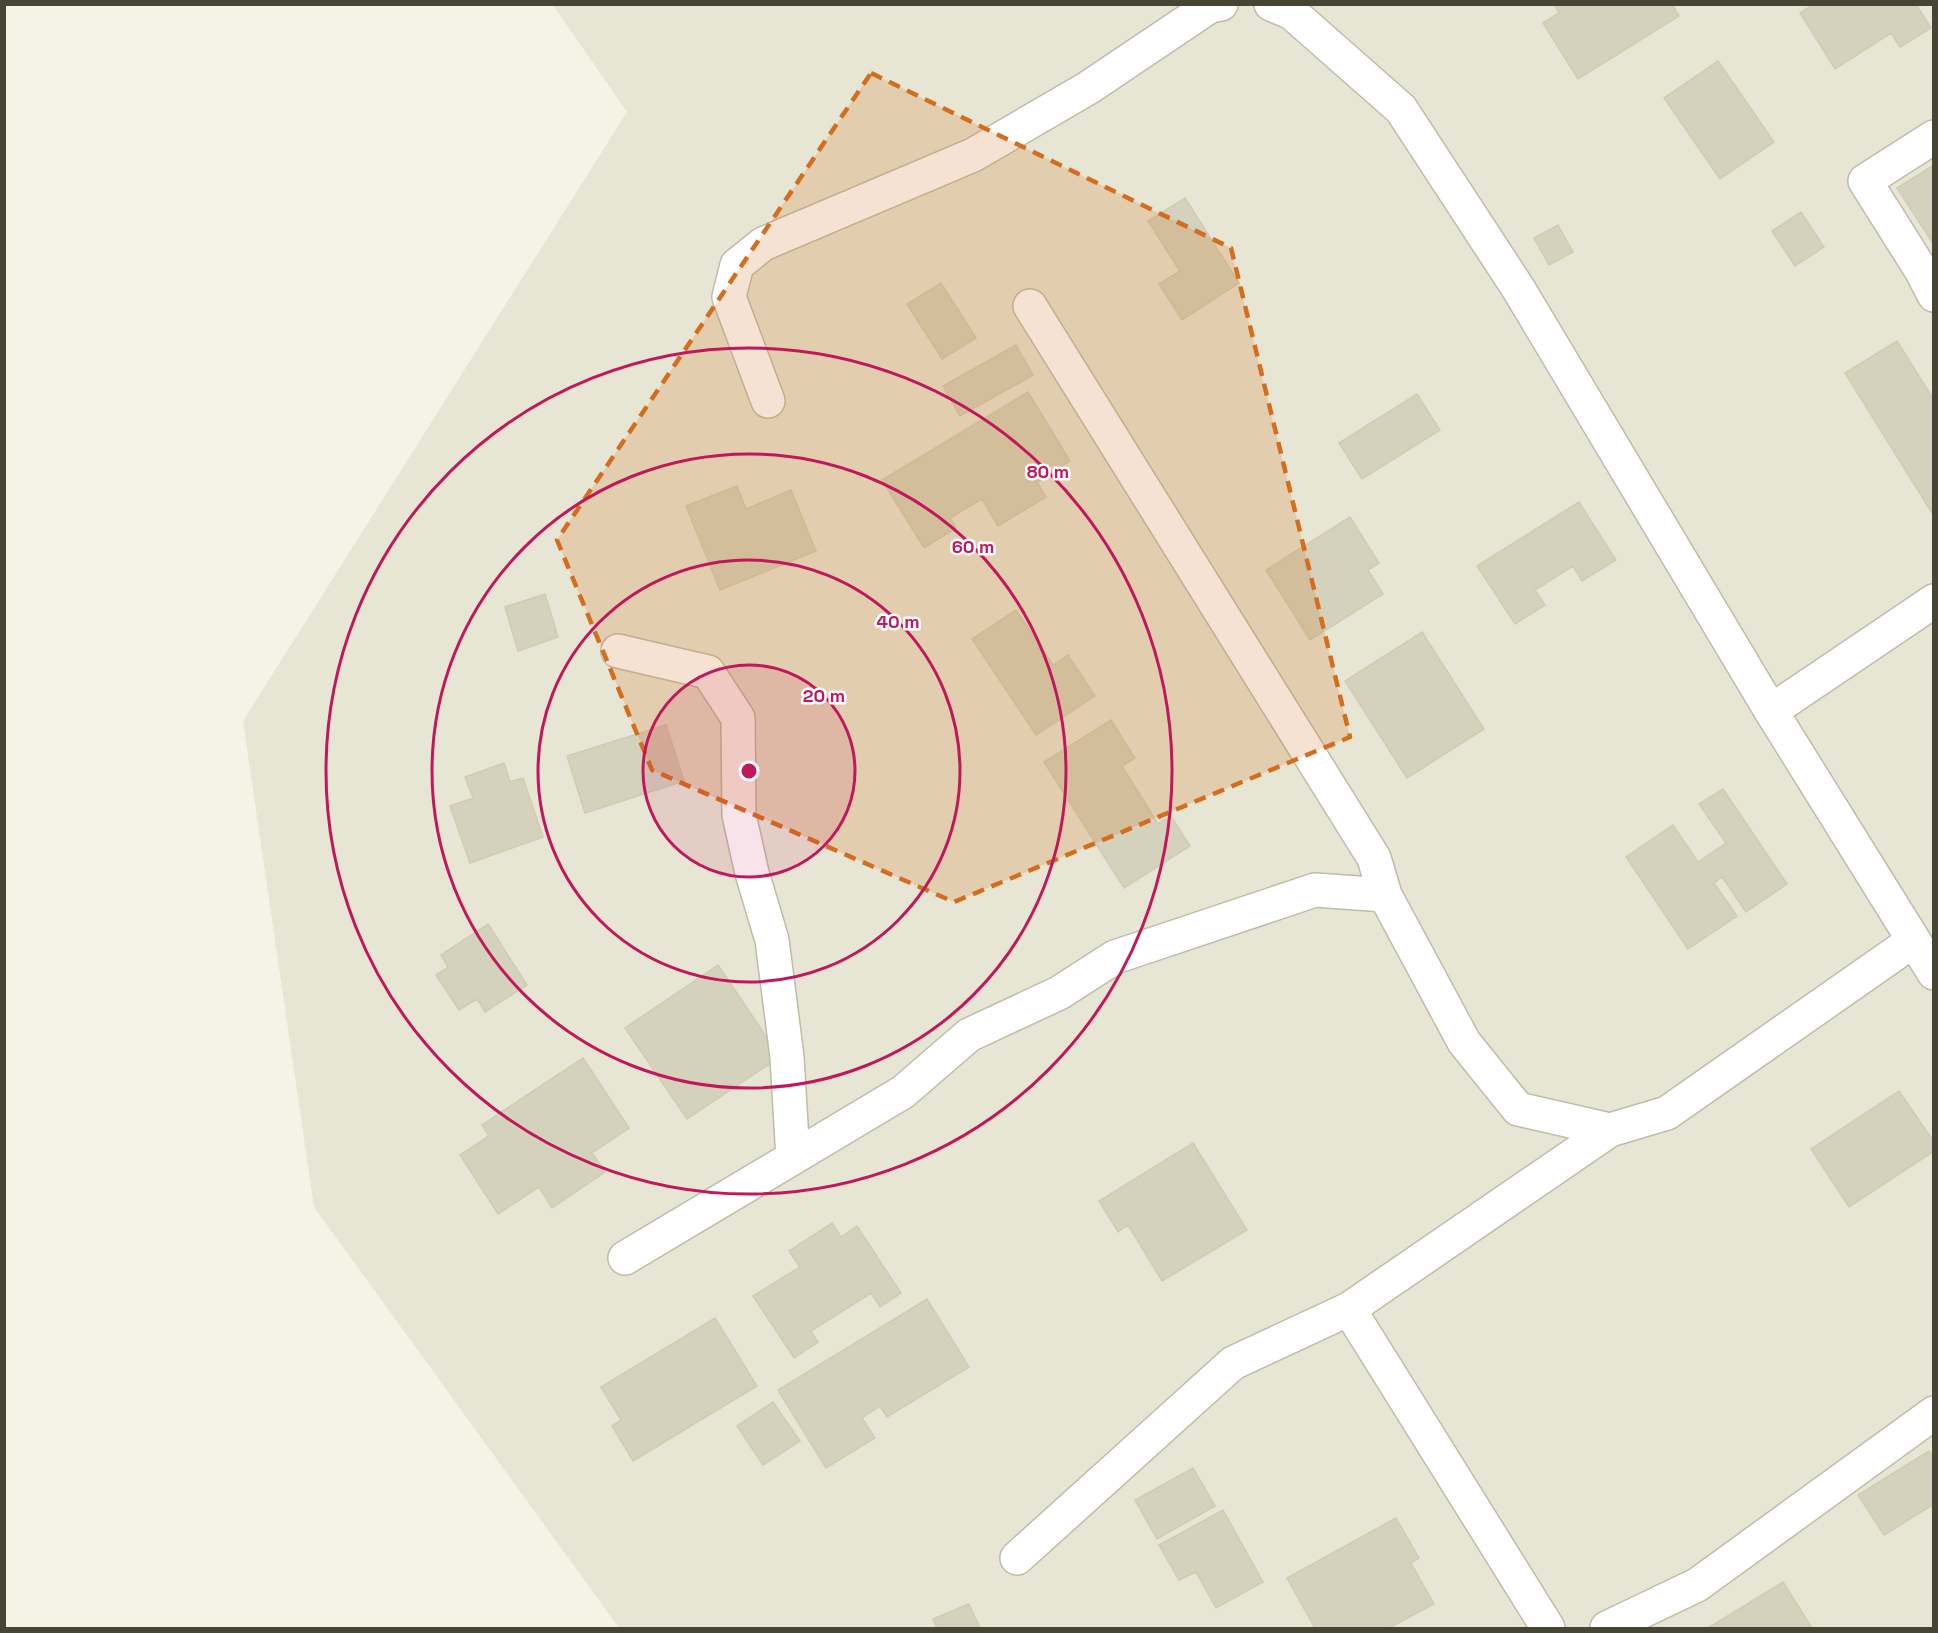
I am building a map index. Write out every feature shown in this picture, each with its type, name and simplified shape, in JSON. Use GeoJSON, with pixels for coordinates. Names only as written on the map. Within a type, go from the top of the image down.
{"type":"FeatureCollection","features":[{"type":"Feature","properties":{"kind":"street"},"geometry":{"type":"LineString","coordinates":[[768,401],[729,297],[737,265],[763,244],[973,155],[1088,88],[1210,6],[1221,4]]}},
{"type":"Feature","properties":{"kind":"street"},"geometry":{"type":"LineString","coordinates":[[1270,4],[1292,13],[1401,109],[1518,288],[1771,711],[1934,974]]}},
{"type":"Feature","properties":{"kind":"street"},"geometry":{"type":"LineString","coordinates":[[1934,137],[1866,181],[1934,295]]}},
{"type":"Feature","properties":{"kind":"street"},"geometry":{"type":"LineString","coordinates":[[1030,306],[1374,858],[1385,895],[1464,1042],[1518,1109],[1610,1131]]}},
{"type":"Feature","properties":{"kind":"street"},"geometry":{"type":"LineString","coordinates":[[1771,711],[1934,601]]}},
{"type":"Feature","properties":{"kind":"street"},"geometry":{"type":"LineString","coordinates":[[618,651],[708,672],[738,718],[739,815],[752,873],[772,940],[787,1057],[793,1158]]}},
{"type":"Feature","properties":{"kind":"street"},"geometry":{"type":"LineString","coordinates":[[625,1258],[903,1092],[969,1035],[1059,993],[1115,957],[1315,890],[1385,895]]}},
{"type":"Feature","properties":{"kind":"street"},"geometry":{"type":"LineString","coordinates":[[1017,1558],[1233,1364],[1349,1309],[1610,1131],[1667,1113],[1913,941]]}},
{"type":"Feature","properties":{"kind":"street"},"geometry":{"type":"LineString","coordinates":[[1349,1309],[1548,1629]]}},
{"type":"Feature","properties":{"kind":"street"},"geometry":{"type":"LineString","coordinates":[[1607,1629],[1697,1585],[1934,1413]]}},
{"type":"Feature","properties":{"kind":"highlighted area"},"geometry":{"type":"Polygon","coordinates":[[[871,73],[1231,248],[1350,737],[954,902],[652,770],[557,540],[871,73]]]}},
{"type":"Feature","properties":{"kind":"shaded area"},"geometry":{"type":"Polygon","coordinates":[[[553,5],[1933,5],[1933,1628],[619,1628],[314,1207],[243,721],[627,112],[553,5]]]}},
{"type":"Feature","properties":{"kind":"building"},"geometry":{"type":"Polygon","coordinates":[[[1554,4],[1672,4],[1679,16],[1578,79],[1543,23],[1559,13],[1554,4]]]}},
{"type":"Feature","properties":{"kind":"building"},"geometry":{"type":"Polygon","coordinates":[[[1814,4],[1916,4],[1931,28],[1900,47],[1891,33],[1835,69],[1800,13],[1814,4]]]}},
{"type":"Feature","properties":{"kind":"building"},"geometry":{"type":"Polygon","coordinates":[[[1718,61],[1774,142],[1720,179],[1664,98],[1718,61]]]}},
{"type":"Feature","properties":{"kind":"building"},"geometry":{"type":"Polygon","coordinates":[[[1934,165],[1934,245],[1897,188],[1934,165]]]}},
{"type":"Feature","properties":{"kind":"building"},"geometry":{"type":"Polygon","coordinates":[[[1185,198],[1239,283],[1182,320],[1159,284],[1180,271],[1148,221],[1185,198]]]}},
{"type":"Feature","properties":{"kind":"building"},"geometry":{"type":"Polygon","coordinates":[[[1801,212],[1824,247],[1795,266],[1772,231],[1801,212]]]}},
{"type":"Feature","properties":{"kind":"building"},"geometry":{"type":"Polygon","coordinates":[[[1558,225],[1573,252],[1549,265],[1534,238],[1558,225]]]}},
{"type":"Feature","properties":{"kind":"building"},"geometry":{"type":"Polygon","coordinates":[[[941,283],[976,338],[942,359],[907,304],[941,283]]]}},
{"type":"Feature","properties":{"kind":"building"},"geometry":{"type":"Polygon","coordinates":[[[1897,341],[1934,400],[1932,513],[1845,373],[1897,341]]]}},
{"type":"Feature","properties":{"kind":"building"},"geometry":{"type":"Polygon","coordinates":[[[1016,345],[1033,375],[960,416],[943,386],[1016,345]]]}},
{"type":"Feature","properties":{"kind":"building"},"geometry":{"type":"Polygon","coordinates":[[[1028,392],[1070,461],[1037,482],[1046,497],[998,526],[982,499],[950,518],[956,528],[924,548],[882,480],[1028,392]]]}},
{"type":"Feature","properties":{"kind":"building"},"geometry":{"type":"Polygon","coordinates":[[[1417,394],[1440,430],[1362,479],[1339,443],[1417,394]]]}},
{"type":"Feature","properties":{"kind":"building"},"geometry":{"type":"Polygon","coordinates":[[[737,486],[746,509],[791,490],[816,551],[720,590],[686,506],[737,486]]]}},
{"type":"Feature","properties":{"kind":"building"},"geometry":{"type":"Polygon","coordinates":[[[1579,502],[1616,560],[1582,581],[1573,566],[1535,590],[1545,605],[1515,624],[1477,566],[1579,502]]]}},
{"type":"Feature","properties":{"kind":"building"},"geometry":{"type":"Polygon","coordinates":[[[1350,517],[1379,563],[1368,570],[1383,594],[1310,640],[1266,570],[1350,517]]]}},
{"type":"Feature","properties":{"kind":"building"},"geometry":{"type":"Polygon","coordinates":[[[545,594],[558,637],[518,651],[505,607],[545,594]]]}},
{"type":"Feature","properties":{"kind":"building"},"geometry":{"type":"Polygon","coordinates":[[[1016,610],[1053,665],[1068,655],[1095,696],[1036,735],[972,639],[1016,610]]]}},
{"type":"Feature","properties":{"kind":"building"},"geometry":{"type":"Polygon","coordinates":[[[1422,632],[1484,729],[1407,778],[1345,681],[1422,632]]]}},
{"type":"Feature","properties":{"kind":"building"},"geometry":{"type":"Polygon","coordinates":[[[1111,720],[1135,758],[1122,766],[1158,824],[1171,816],[1190,846],[1124,888],[1044,762],[1111,720]]]}},
{"type":"Feature","properties":{"kind":"building"},"geometry":{"type":"Polygon","coordinates":[[[666,725],[684,781],[585,813],[567,756],[666,725]]]}},
{"type":"Feature","properties":{"kind":"building"},"geometry":{"type":"Polygon","coordinates":[[[504,763],[510,782],[523,778],[543,837],[470,863],[450,806],[473,798],[465,777],[504,763]]]}},
{"type":"Feature","properties":{"kind":"building"},"geometry":{"type":"Polygon","coordinates":[[[1723,789],[1787,884],[1746,912],[1722,877],[1714,883],[1737,916],[1688,949],[1626,857],[1673,825],[1698,862],[1726,843],[1699,804],[1723,789]]]}},
{"type":"Feature","properties":{"kind":"building"},"geometry":{"type":"Polygon","coordinates":[[[488,924],[527,985],[485,1012],[477,999],[459,1010],[436,975],[448,967],[441,955],[488,924]]]}},
{"type":"Feature","properties":{"kind":"building"},"geometry":{"type":"Polygon","coordinates":[[[718,965],[780,1057],[687,1119],[625,1028],[718,965]]]}},
{"type":"Feature","properties":{"kind":"building"},"geometry":{"type":"Polygon","coordinates":[[[583,1058],[629,1128],[592,1153],[605,1172],[552,1208],[539,1187],[498,1214],[460,1155],[489,1136],[482,1125],[583,1058]]]}},
{"type":"Feature","properties":{"kind":"building"},"geometry":{"type":"Polygon","coordinates":[[[1899,1091],[1934,1142],[1934,1151],[1849,1207],[1811,1149],[1899,1091]]]}},
{"type":"Feature","properties":{"kind":"building"},"geometry":{"type":"Polygon","coordinates":[[[1193,1143],[1247,1230],[1162,1281],[1128,1225],[1118,1232],[1099,1201],[1193,1143]]]}},
{"type":"Feature","properties":{"kind":"building"},"geometry":{"type":"Polygon","coordinates":[[[832,1223],[841,1237],[857,1226],[901,1293],[880,1307],[871,1293],[811,1331],[818,1342],[794,1358],[753,1296],[800,1267],[789,1251],[832,1223]]]}},
{"type":"Feature","properties":{"kind":"building"},"geometry":{"type":"Polygon","coordinates":[[[927,1299],[969,1367],[887,1417],[880,1406],[862,1418],[875,1438],[826,1468],[778,1390],[927,1299]]]}},
{"type":"Feature","properties":{"kind":"building"},"geometry":{"type":"Polygon","coordinates":[[[715,1318],[757,1386],[633,1461],[612,1426],[621,1420],[601,1387],[715,1318]]]}},
{"type":"Feature","properties":{"kind":"building"},"geometry":{"type":"Polygon","coordinates":[[[773,1402],[800,1441],[763,1465],[737,1426],[773,1402]]]}},
{"type":"Feature","properties":{"kind":"building"},"geometry":{"type":"Polygon","coordinates":[[[1929,1451],[1934,1458],[1934,1504],[1884,1535],[1858,1495],[1929,1451]]]}},
{"type":"Feature","properties":{"kind":"building"},"geometry":{"type":"Polygon","coordinates":[[[1193,1468],[1215,1506],[1157,1539],[1135,1500],[1193,1468]]]}},
{"type":"Feature","properties":{"kind":"building"},"geometry":{"type":"Polygon","coordinates":[[[1223,1510],[1263,1582],[1216,1608],[1196,1572],[1179,1580],[1159,1545],[1223,1510]]]}},
{"type":"Feature","properties":{"kind":"building"},"geometry":{"type":"Polygon","coordinates":[[[1396,1518],[1419,1558],[1411,1563],[1434,1604],[1389,1628],[1315,1628],[1287,1578],[1396,1518]]]}},
{"type":"Feature","properties":{"kind":"building"},"geometry":{"type":"Polygon","coordinates":[[[1783,1582],[1812,1628],[1708,1628],[1783,1582]]]}},
{"type":"Feature","properties":{"kind":"building"},"geometry":{"type":"Polygon","coordinates":[[[969,1604],[980,1628],[937,1628],[933,1619],[969,1604]]]}}]}
